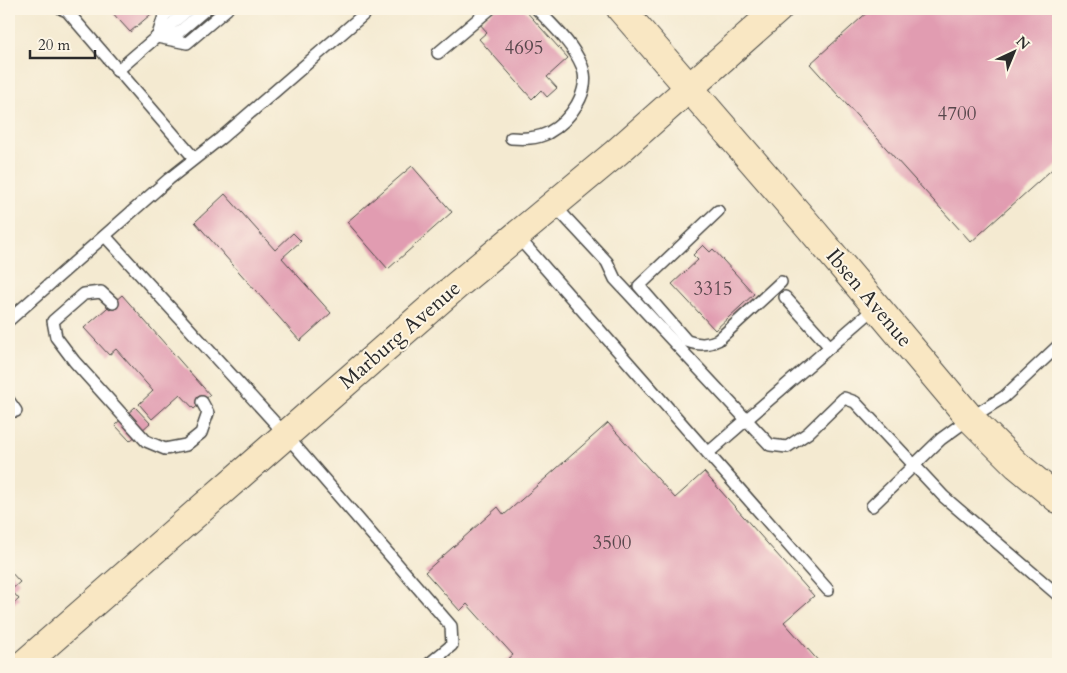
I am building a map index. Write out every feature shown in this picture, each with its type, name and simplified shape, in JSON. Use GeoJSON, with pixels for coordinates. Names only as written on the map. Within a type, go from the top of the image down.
{"type":"FeatureCollection","features":[{"type":"Feature","properties":{"kind":"street","name":"Ibsen Avenue"},"geometry":{"type":"LineString","coordinates":[[621,9],[970,418],[1018,465],[1058,499]]}},
{"type":"Feature","properties":{"kind":"street","name":"Marburg Avenue"},"geometry":{"type":"LineString","coordinates":[[24,664],[285,434],[554,205],[778,9]]}},
{"type":"Feature","properties":{"kind":"lane"},"geometry":{"type":"LineString","coordinates":[[62,9],[67,11],[194,158]]}},
{"type":"Feature","properties":{"kind":"lane"},"geometry":{"type":"LineString","coordinates":[[157,37],[164,16],[172,9]]}},
{"type":"Feature","properties":{"kind":"lane"},"geometry":{"type":"LineString","coordinates":[[118,71],[189,9]]}},
{"type":"Feature","properties":{"kind":"lane"},"geometry":{"type":"LineString","coordinates":[[157,37],[178,33],[206,9]]}},
{"type":"Feature","properties":{"kind":"lane"},"geometry":{"type":"LineString","coordinates":[[157,37],[187,43],[226,9]]}},
{"type":"Feature","properties":{"kind":"lane"},"geometry":{"type":"LineString","coordinates":[[9,320],[194,158],[370,9]]}},
{"type":"Feature","properties":{"kind":"lane"},"geometry":{"type":"LineString","coordinates":[[438,53],[490,9]]}},
{"type":"Feature","properties":{"kind":"lane"},"geometry":{"type":"LineString","coordinates":[[511,138],[528,140],[548,133],[570,115],[579,102],[584,82],[583,68],[574,50],[537,9]]}},
{"type":"Feature","properties":{"kind":"lane"},"geometry":{"type":"LineString","coordinates":[[554,205],[607,262],[615,279],[745,421],[770,445],[787,447],[808,434],[844,398],[855,402],[944,497],[1058,595]]}},
{"type":"Feature","properties":{"kind":"lane"},"geometry":{"type":"LineString","coordinates":[[718,211],[639,286],[687,341],[697,344],[710,344],[718,340],[781,282]]}},
{"type":"Feature","properties":{"kind":"lane"},"geometry":{"type":"LineString","coordinates":[[105,236],[285,434],[451,626],[452,645],[429,664]]}},
{"type":"Feature","properties":{"kind":"lane"},"geometry":{"type":"LineString","coordinates":[[517,236],[828,590]]}},
{"type":"Feature","properties":{"kind":"lane"},"geometry":{"type":"LineString","coordinates":[[113,303],[101,292],[84,294],[53,321],[56,337],[74,361],[146,440],[165,449],[186,445],[201,433],[208,413],[202,402]]}},
{"type":"Feature","properties":{"kind":"lane"},"geometry":{"type":"LineString","coordinates":[[785,297],[830,347]]}},
{"type":"Feature","properties":{"kind":"lane"},"geometry":{"type":"LineString","coordinates":[[708,453],[876,307]]}},
{"type":"Feature","properties":{"kind":"lane"},"geometry":{"type":"LineString","coordinates":[[872,506],[941,440],[970,418],[1004,397],[1058,346]]}},
{"type":"Feature","properties":{"kind":"building"},"geometry":{"type":"Polygon","coordinates":[[[109,9],[157,9],[130,32],[109,9]]]}},
{"type":"Feature","properties":{"kind":"building"},"geometry":{"type":"Polygon","coordinates":[[[495,9],[524,9],[568,58],[547,77],[557,88],[547,97],[541,90],[532,99],[479,39],[487,32],[479,23],[495,9]]]}},
{"type":"Feature","properties":{"kind":"building"},"geometry":{"type":"Polygon","coordinates":[[[871,9],[1058,9],[1058,164],[971,242],[810,64],[871,9]]]}},
{"type":"Feature","properties":{"kind":"building"},"geometry":{"type":"Polygon","coordinates":[[[412,166],[452,212],[388,269],[347,222],[412,166]]]}},
{"type":"Feature","properties":{"kind":"building"},"geometry":{"type":"Polygon","coordinates":[[[225,194],[275,250],[293,233],[301,241],[282,258],[331,313],[300,341],[195,222],[225,194]]]}},
{"type":"Feature","properties":{"kind":"building"},"geometry":{"type":"Polygon","coordinates":[[[703,245],[710,252],[713,249],[754,294],[715,330],[672,284],[698,260],[693,255],[703,245]]]}},
{"type":"Feature","properties":{"kind":"building"},"geometry":{"type":"Polygon","coordinates":[[[122,295],[210,395],[194,409],[180,394],[152,419],[139,404],[153,391],[116,349],[109,355],[84,328],[122,295]]]}},
{"type":"Feature","properties":{"kind":"building"},"geometry":{"type":"Polygon","coordinates":[[[135,407],[150,423],[130,441],[115,425],[135,407]]]}},
{"type":"Feature","properties":{"kind":"building"},"geometry":{"type":"Polygon","coordinates":[[[608,423],[675,498],[704,472],[814,596],[784,622],[821,664],[502,664],[513,655],[467,604],[460,611],[425,572],[498,507],[504,515],[608,423]]]}},
{"type":"Feature","properties":{"kind":"building"},"geometry":{"type":"Polygon","coordinates":[[[9,570],[20,582],[11,590],[19,599],[9,608],[9,570]]]}}]}
